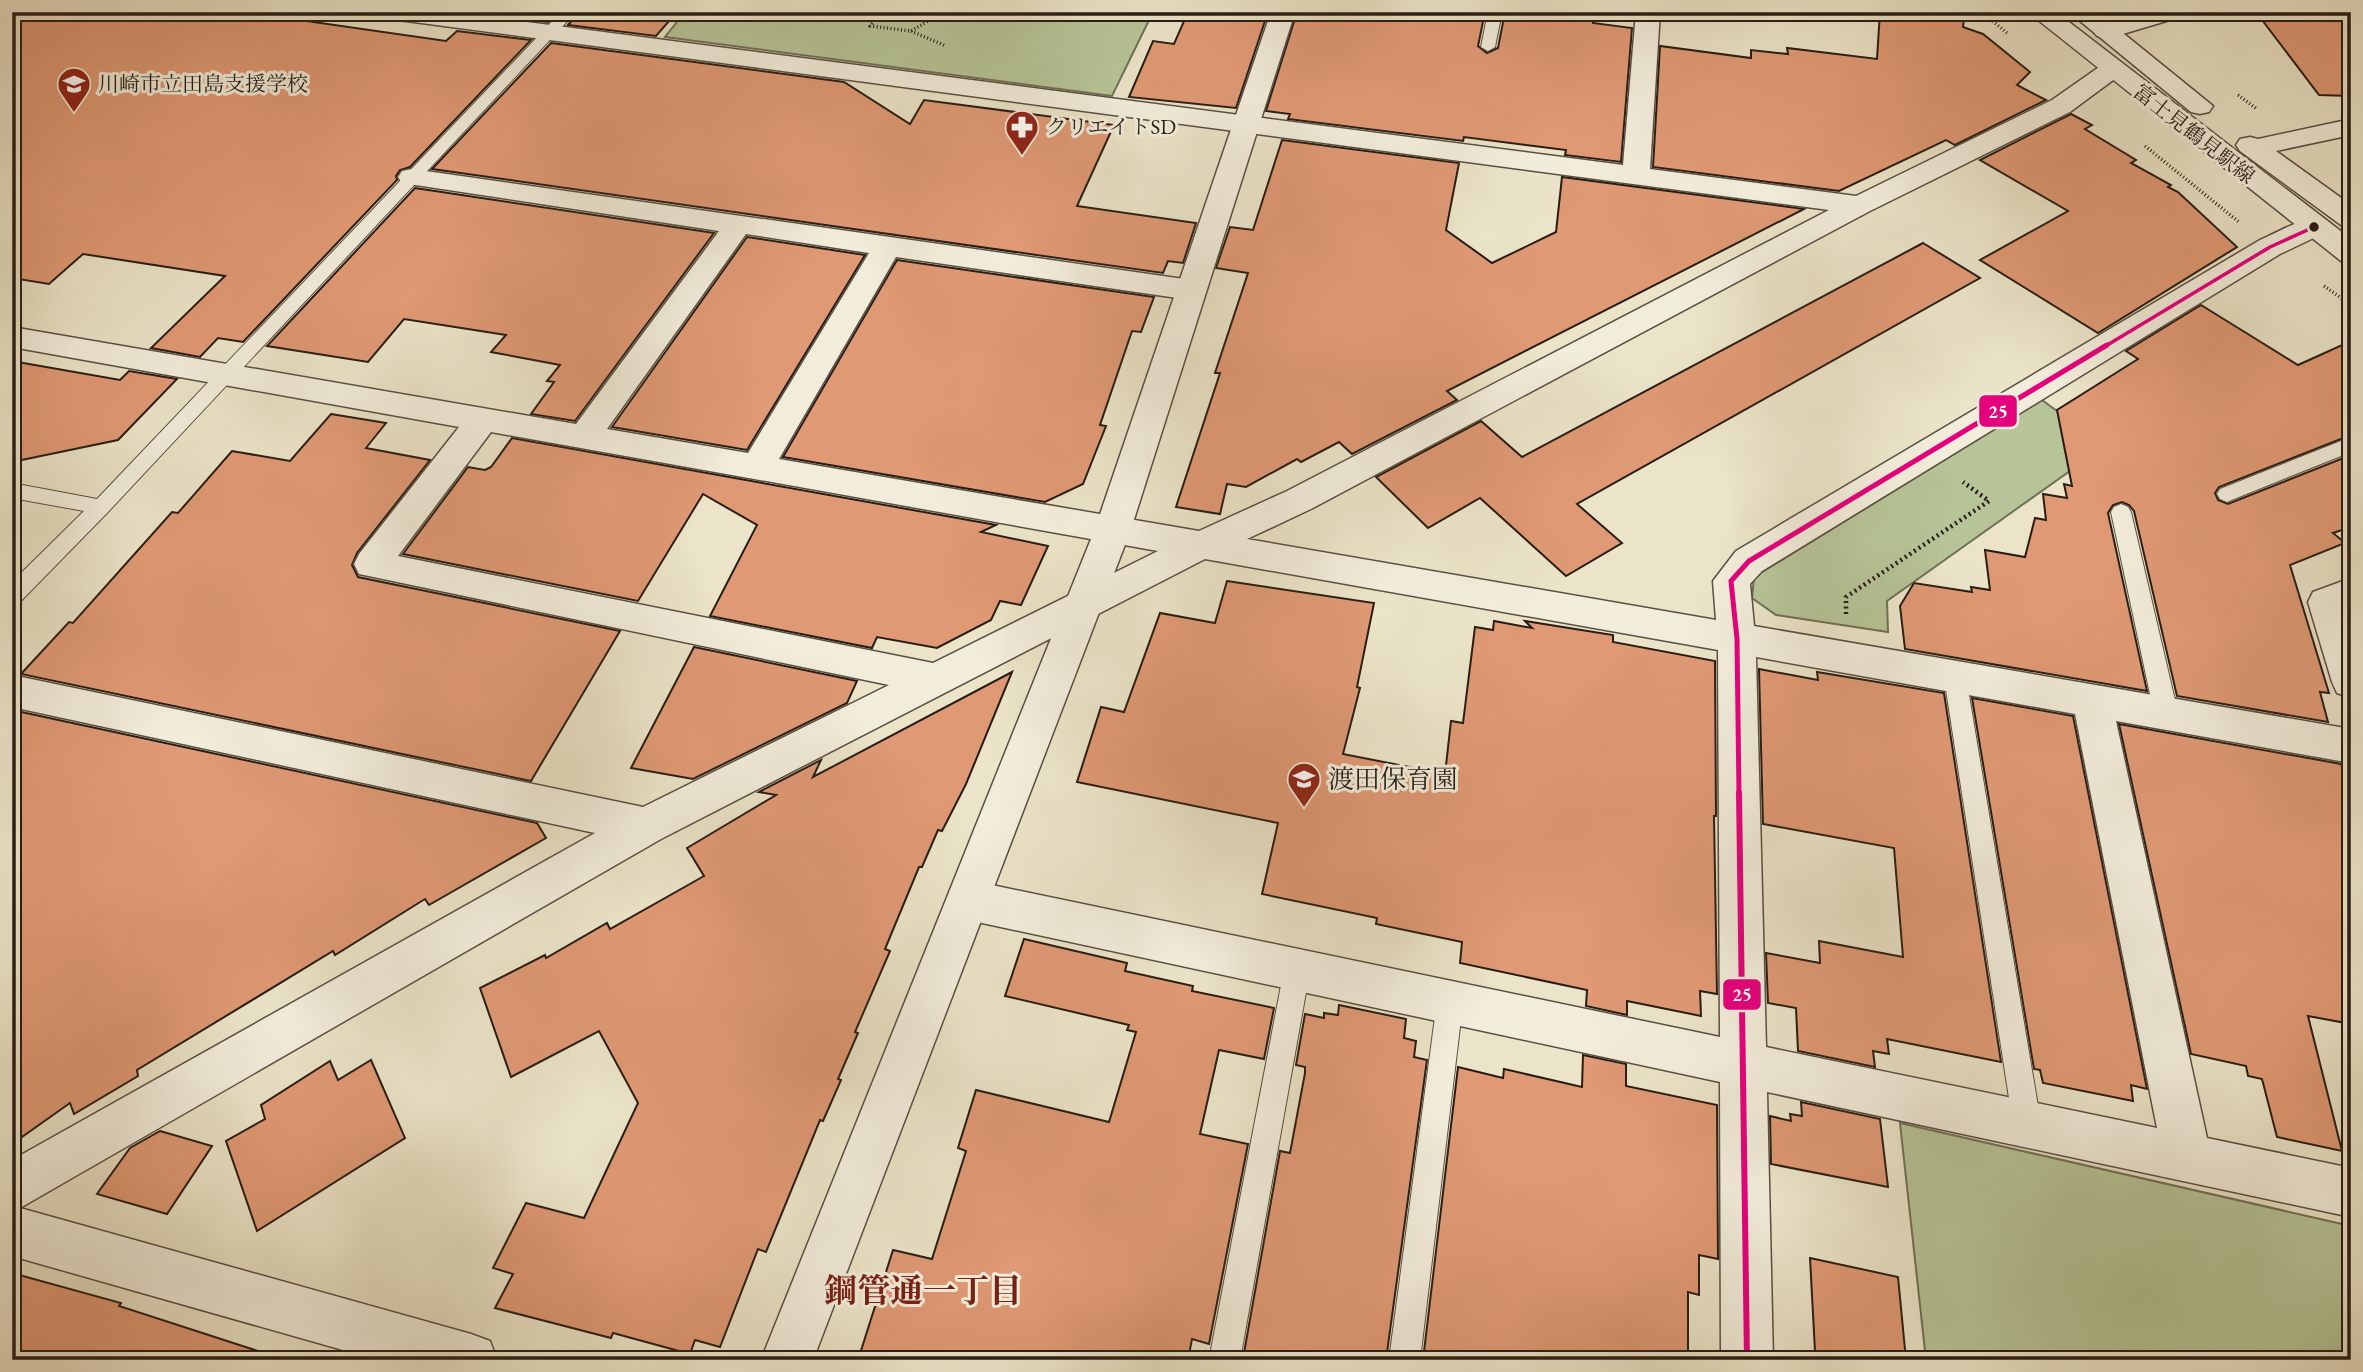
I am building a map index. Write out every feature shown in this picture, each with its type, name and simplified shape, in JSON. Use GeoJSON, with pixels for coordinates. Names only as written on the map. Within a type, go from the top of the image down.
{"type":"FeatureCollection","features":[{"type":"Feature","properties":{"kind":"street"},"geometry":{"type":"LineString","coordinates":[[391,12],[1860,205]]}},
{"type":"Feature","properties":{"kind":"street"},"geometry":{"type":"LineString","coordinates":[[787,1360],[1113,529],[1283,12]]}},
{"type":"Feature","properties":{"kind":"street"},"geometry":{"type":"LineString","coordinates":[[1636,175],[1647,12]]}},
{"type":"Feature","properties":{"kind":"street","name":"富士見鶴見駅線"},"geometry":{"type":"LineString","coordinates":[[2039,12],[2351,254]]}},
{"type":"Feature","properties":{"kind":"street","name":"富士見鶴見駅線"},"geometry":{"type":"LineString","coordinates":[[2081,12],[2254,148],[2351,219]]}},
{"type":"Feature","properties":{"kind":"street"},"geometry":{"type":"LineString","coordinates":[[2106,31],[2171,12]]}},
{"type":"Feature","properties":{"kind":"street"},"geometry":{"type":"LineString","coordinates":[[12,1187],[646,826],[1201,545],[1299,500],[1860,205],[2061,106],[2111,70]]}},
{"type":"Feature","properties":{"kind":"street"},"geometry":{"type":"LineString","coordinates":[[2254,148],[2351,127]]}},
{"type":"Feature","properties":{"kind":"street"},"geometry":{"type":"LineString","coordinates":[[412,177],[1191,290]]}},
{"type":"Feature","properties":{"kind":"street"},"geometry":{"type":"LineString","coordinates":[[584,437],[739,224]]}},
{"type":"Feature","properties":{"kind":"street"},"geometry":{"type":"LineString","coordinates":[[1747,1360],[1737,639],[1731,581],[1749,561],[2270,247],[2314,227]]}},
{"type":"Feature","properties":{"kind":"street"},"geometry":{"type":"LineString","coordinates":[[757,467],[887,247]]}},
{"type":"Feature","properties":{"kind":"street"},"geometry":{"type":"LineString","coordinates":[[12,337],[2351,746]]}},
{"type":"Feature","properties":{"kind":"street"},"geometry":{"type":"LineString","coordinates":[[483,419],[372,564],[937,679]]}},
{"type":"Feature","properties":{"kind":"street"},"geometry":{"type":"LineString","coordinates":[[2351,592],[2326,602],[2351,682]]}},
{"type":"Feature","properties":{"kind":"street"},"geometry":{"type":"LineString","coordinates":[[12,691],[646,826]]}},
{"type":"Feature","properties":{"kind":"street"},"geometry":{"type":"LineString","coordinates":[[2092,701],[2187,1158]]}},
{"type":"Feature","properties":{"kind":"street"},"geometry":{"type":"LineString","coordinates":[[968,900],[2351,1193]]}},
{"type":"Feature","properties":{"kind":"street"},"geometry":{"type":"LineString","coordinates":[[12,1231],[471,1360]]}},
{"type":"Feature","properties":{"kind":"lane"},"geometry":{"type":"LineString","coordinates":[[12,596],[101,507],[569,12]]}},
{"type":"Feature","properties":{"kind":"lane"},"geometry":{"type":"LineString","coordinates":[[1488,47],[1495,12]]}},
{"type":"Feature","properties":{"kind":"lane"},"geometry":{"type":"LineString","coordinates":[[2227,494],[2351,444]]}},
{"type":"Feature","properties":{"kind":"lane"},"geometry":{"type":"LineString","coordinates":[[12,490],[101,507]]}},
{"type":"Feature","properties":{"kind":"lane"},"geometry":{"type":"LineString","coordinates":[[2121,512],[2165,713]]}},
{"type":"Feature","properties":{"kind":"lane"},"geometry":{"type":"LineString","coordinates":[[1955,677],[2027,1124]]}},
{"type":"Feature","properties":{"kind":"lane"},"geometry":{"type":"LineString","coordinates":[[1224,1360],[1297,970]]}},
{"type":"Feature","properties":{"kind":"lane"},"geometry":{"type":"LineString","coordinates":[[1404,1360],[1450,1002]]}},
{"type":"Feature","properties":{"kind":"path"},"geometry":{"type":"LineString","coordinates":[[881,12],[870,26],[911,31],[943,12]]}},
{"type":"Feature","properties":{"kind":"path"},"geometry":{"type":"LineString","coordinates":[[1846,621],[1846,597],[1989,501],[1925,455]]}},
{"type":"Feature","properties":{"kind":"green space"},"geometry":{"type":"Polygon","coordinates":[[[685,12],[1153,12],[1112,96],[665,37],[685,12]]]}},
{"type":"Feature","properties":{"kind":"green space"},"geometry":{"type":"Polygon","coordinates":[[[2042,400],[2105,446],[1887,601],[1888,632],[1776,615],[1752,598],[1754,577],[2042,400]]]}},
{"type":"Feature","properties":{"kind":"green space"},"geometry":{"type":"Polygon","coordinates":[[[1900,1123],[2351,1226],[2351,1360],[1926,1360],[1900,1123]]]}},
{"type":"Feature","properties":{"kind":"building"},"geometry":{"type":"Polygon","coordinates":[[[12,12],[244,12],[446,41],[457,31],[531,40],[410,167],[400,170],[396,176],[397,180],[243,342],[218,338],[200,357],[151,348],[225,276],[83,254],[49,284],[12,278],[12,12]]]}},
{"type":"Feature","properties":{"kind":"building"},"geometry":{"type":"Polygon","coordinates":[[[512,12],[557,12],[548,22],[507,17],[512,12]]]}},
{"type":"Feature","properties":{"kind":"building"},"geometry":{"type":"Polygon","coordinates":[[[579,12],[677,12],[656,36],[568,25],[579,12]]]}},
{"type":"Feature","properties":{"kind":"building"},"geometry":{"type":"Polygon","coordinates":[[[1188,12],[1268,12],[1236,108],[1129,97],[1153,41],[1174,44],[1188,12]]]}},
{"type":"Feature","properties":{"kind":"building"},"geometry":{"type":"Polygon","coordinates":[[[1297,12],[1485,12],[1478,46],[1487,53],[1498,48],[1505,12],[1594,12],[1593,23],[1632,28],[1621,162],[1565,155],[1566,150],[1464,137],[1463,141],[1288,119],[1290,114],[1266,111],[1297,12]]]}},
{"type":"Feature","properties":{"kind":"building"},"geometry":{"type":"Polygon","coordinates":[[[1880,12],[1926,12],[1964,19],[1963,27],[1983,34],[2030,72],[2017,85],[2046,100],[1955,145],[1946,140],[1839,191],[1653,167],[1660,46],[1751,58],[1751,50],[1788,54],[1787,48],[1877,59],[1880,12]]]}},
{"type":"Feature","properties":{"kind":"building"},"geometry":{"type":"Polygon","coordinates":[[[2256,12],[2351,12],[2351,96],[2319,95],[2256,12]]]}},
{"type":"Feature","properties":{"kind":"building"},"geometry":{"type":"Polygon","coordinates":[[[551,43],[844,82],[910,124],[924,100],[1114,125],[1077,206],[1196,223],[1183,263],[1168,261],[1163,273],[432,169],[551,43]]]}},
{"type":"Feature","properties":{"kind":"building"},"geometry":{"type":"Polygon","coordinates":[[[2071,114],[2092,125],[2085,129],[2136,160],[2131,163],[2171,185],[2168,187],[2178,192],[2237,247],[2098,333],[1980,260],[2068,211],[1980,160],[2071,114]]]}},
{"type":"Feature","properties":{"kind":"building"},"geometry":{"type":"Polygon","coordinates":[[[1282,140],[1459,163],[1446,230],[1492,263],[1556,232],[1562,177],[1804,209],[1447,391],[1457,400],[1352,454],[1339,442],[1301,462],[1297,459],[1246,487],[1227,484],[1220,514],[1176,507],[1220,373],[1215,373],[1248,273],[1216,268],[1230,227],[1253,230],[1282,140]]]}},
{"type":"Feature","properties":{"kind":"building"},"geometry":{"type":"Polygon","coordinates":[[[415,188],[714,233],[575,421],[531,414],[554,382],[547,381],[560,365],[491,352],[506,335],[404,319],[368,362],[267,346],[415,188]]]}},
{"type":"Feature","properties":{"kind":"building"},"geometry":{"type":"Polygon","coordinates":[[[747,237],[865,255],[747,450],[612,427],[747,237]]]}},
{"type":"Feature","properties":{"kind":"building"},"geometry":{"type":"Polygon","coordinates":[[[1923,243],[1980,278],[1577,504],[1622,543],[1566,576],[1480,498],[1428,528],[1376,477],[1481,421],[1522,457],[1923,243]]]}},
{"type":"Feature","properties":{"kind":"building"},"geometry":{"type":"Polygon","coordinates":[[[897,260],[1154,297],[1141,332],[1132,331],[1100,425],[1106,426],[1083,484],[1045,502],[783,457],[897,260]]]}},
{"type":"Feature","properties":{"kind":"building"},"geometry":{"type":"Polygon","coordinates":[[[2201,305],[2298,365],[2351,341],[2351,435],[2219,487],[2215,493],[2218,500],[2228,504],[2351,455],[2351,527],[2333,533],[2345,543],[2290,565],[2329,693],[2320,692],[2328,722],[2177,696],[2134,511],[2122,502],[2113,505],[2108,513],[2147,691],[1905,649],[1900,606],[1914,583],[1972,592],[1971,587],[1990,590],[1985,550],[2025,557],[2035,518],[2046,520],[2043,494],[2067,498],[2064,484],[2072,486],[2057,410],[2138,359],[2126,351],[2201,305]]]}},
{"type":"Feature","properties":{"kind":"building"},"geometry":{"type":"Polygon","coordinates":[[[12,361],[120,380],[129,371],[177,379],[118,440],[12,462],[12,361]]]}},
{"type":"Feature","properties":{"kind":"building"},"geometry":{"type":"Polygon","coordinates":[[[331,414],[386,423],[366,448],[430,460],[357,553],[352,565],[358,577],[620,631],[531,781],[21,674],[69,622],[73,623],[172,512],[178,513],[232,451],[290,461],[331,414]]]}},
{"type":"Feature","properties":{"kind":"building"},"geometry":{"type":"Polygon","coordinates":[[[512,438],[996,525],[981,532],[1048,546],[1021,605],[1000,601],[991,620],[937,648],[877,637],[872,648],[710,616],[757,525],[703,494],[638,601],[403,554],[468,467],[485,470],[491,467],[512,438]]]}},
{"type":"Feature","properties":{"kind":"building"},"geometry":{"type":"Polygon","coordinates":[[[1227,581],[1374,603],[1357,687],[1360,688],[1343,754],[1445,774],[1451,721],[1463,723],[1475,627],[1493,630],[1494,621],[1532,628],[1525,621],[1613,635],[1613,642],[1715,661],[1717,994],[1700,991],[1701,1016],[1627,1001],[1627,1015],[1586,1006],[1587,990],[1460,963],[1462,942],[1376,924],[1377,918],[1262,894],[1278,823],[1077,782],[1101,707],[1124,712],[1160,613],[1215,623],[1227,581]]]}},
{"type":"Feature","properties":{"kind":"building"},"geometry":{"type":"Polygon","coordinates":[[[694,647],[857,681],[847,703],[693,779],[631,768],[694,647]]]}},
{"type":"Feature","properties":{"kind":"building"},"geometry":{"type":"Polygon","coordinates":[[[1759,669],[1818,680],[1817,672],[1944,693],[2001,1062],[1887,1039],[1889,1054],[1873,1051],[1875,1067],[1798,1051],[1796,1008],[1768,1003],[1766,953],[1820,963],[1819,941],[1903,957],[1894,848],[1763,824],[1759,669]]]}},
{"type":"Feature","properties":{"kind":"building"},"geometry":{"type":"Polygon","coordinates":[[[1012,672],[966,784],[942,831],[938,830],[922,867],[919,867],[885,949],[890,951],[855,1032],[858,1033],[838,1079],[841,1080],[823,1121],[820,1120],[766,1252],[758,1249],[720,1347],[695,1340],[690,1354],[613,1333],[611,1338],[495,1308],[513,1274],[493,1268],[526,1203],[584,1218],[638,1103],[599,1031],[511,1077],[480,988],[545,955],[546,958],[607,923],[610,929],[704,876],[687,848],[776,795],[759,792],[821,760],[813,777],[1012,672]]]}},
{"type":"Feature","properties":{"kind":"building"},"geometry":{"type":"Polygon","coordinates":[[[1972,698],[2073,716],[2147,1089],[2131,1085],[2133,1101],[2043,1083],[2040,1070],[2034,1069],[1972,698]]]}},
{"type":"Feature","properties":{"kind":"building"},"geometry":{"type":"Polygon","coordinates":[[[12,710],[537,823],[546,838],[429,905],[425,899],[335,955],[333,951],[137,1070],[138,1076],[74,1114],[70,1103],[12,1144],[12,710]]]}},
{"type":"Feature","properties":{"kind":"building"},"geometry":{"type":"Polygon","coordinates":[[[2119,724],[2341,764],[2351,792],[2351,1024],[2308,1016],[2342,1151],[2277,1137],[2262,1079],[2248,1076],[2246,1066],[2191,1054],[2119,724]]]}},
{"type":"Feature","properties":{"kind":"building"},"geometry":{"type":"Polygon","coordinates":[[[1024,939],[1127,963],[1125,971],[1193,986],[1192,991],[1274,1008],[1264,1059],[1219,1050],[1200,1134],[1248,1144],[1209,1344],[1192,1339],[1188,1360],[858,1360],[893,1250],[932,1259],[966,1151],[958,1148],[976,1090],[1109,1122],[1136,1032],[1127,1030],[1129,1025],[1005,996],[1024,939]]]}},
{"type":"Feature","properties":{"kind":"building"},"geometry":{"type":"Polygon","coordinates":[[[1339,1005],[1406,1019],[1404,1038],[1416,1041],[1414,1057],[1427,1060],[1386,1360],[1270,1360],[1244,1353],[1280,1151],[1290,1153],[1305,1073],[1305,1067],[1296,1065],[1305,1014],[1324,1018],[1324,1013],[1338,1015],[1339,1005]]]}},
{"type":"Feature","properties":{"kind":"building"},"geometry":{"type":"Polygon","coordinates":[[[1583,1055],[1626,1064],[1626,1086],[1717,1105],[1718,1259],[1699,1255],[1699,1295],[1688,1292],[1688,1360],[1423,1360],[1458,1067],[1503,1078],[1504,1069],[1582,1087],[1583,1055]]]}},
{"type":"Feature","properties":{"kind":"building"},"geometry":{"type":"Polygon","coordinates":[[[371,1060],[405,1138],[257,1231],[226,1141],[265,1119],[261,1105],[330,1061],[338,1080],[371,1060]]]}},
{"type":"Feature","properties":{"kind":"building"},"geometry":{"type":"Polygon","coordinates":[[[1801,1102],[1880,1119],[1888,1187],[1771,1164],[1770,1116],[1791,1121],[1790,1114],[1802,1116],[1801,1102]]]}},
{"type":"Feature","properties":{"kind":"building"},"geometry":{"type":"Polygon","coordinates":[[[160,1131],[212,1146],[167,1214],[97,1194],[130,1148],[160,1131]]]}},
{"type":"Feature","properties":{"kind":"building"},"geometry":{"type":"Polygon","coordinates":[[[1810,1258],[1898,1277],[1906,1360],[1856,1360],[1815,1351],[1810,1258]]]}},
{"type":"Feature","properties":{"kind":"building"},"geometry":{"type":"Polygon","coordinates":[[[12,1273],[121,1303],[119,1306],[258,1351],[257,1360],[12,1360],[12,1273]]]}},
{"type":"Feature","properties":{"kind":"transit line","name":"25"},"geometry":{"type":"LineString","coordinates":[[1747,1360],[1737,639],[1731,581],[1749,561],[2270,247],[2314,227]]}},
{"type":"Feature","properties":{"kind":"place","name":"川崎市立田島支援学校"},"geometry":{"type":"Point","coordinates":[74,114]}},
{"type":"Feature","properties":{"kind":"place","name":"クリエイトSD"},"geometry":{"type":"Point","coordinates":[1022,157]}},
{"type":"Feature","properties":{"kind":"place","name":"渡田保育園"},"geometry":{"type":"Point","coordinates":[1304,809]}},
{"type":"Feature","properties":{"kind":"district","name":"鋼管通一丁目"},"geometry":{"type":"Point","coordinates":[923,1290]}}]}
